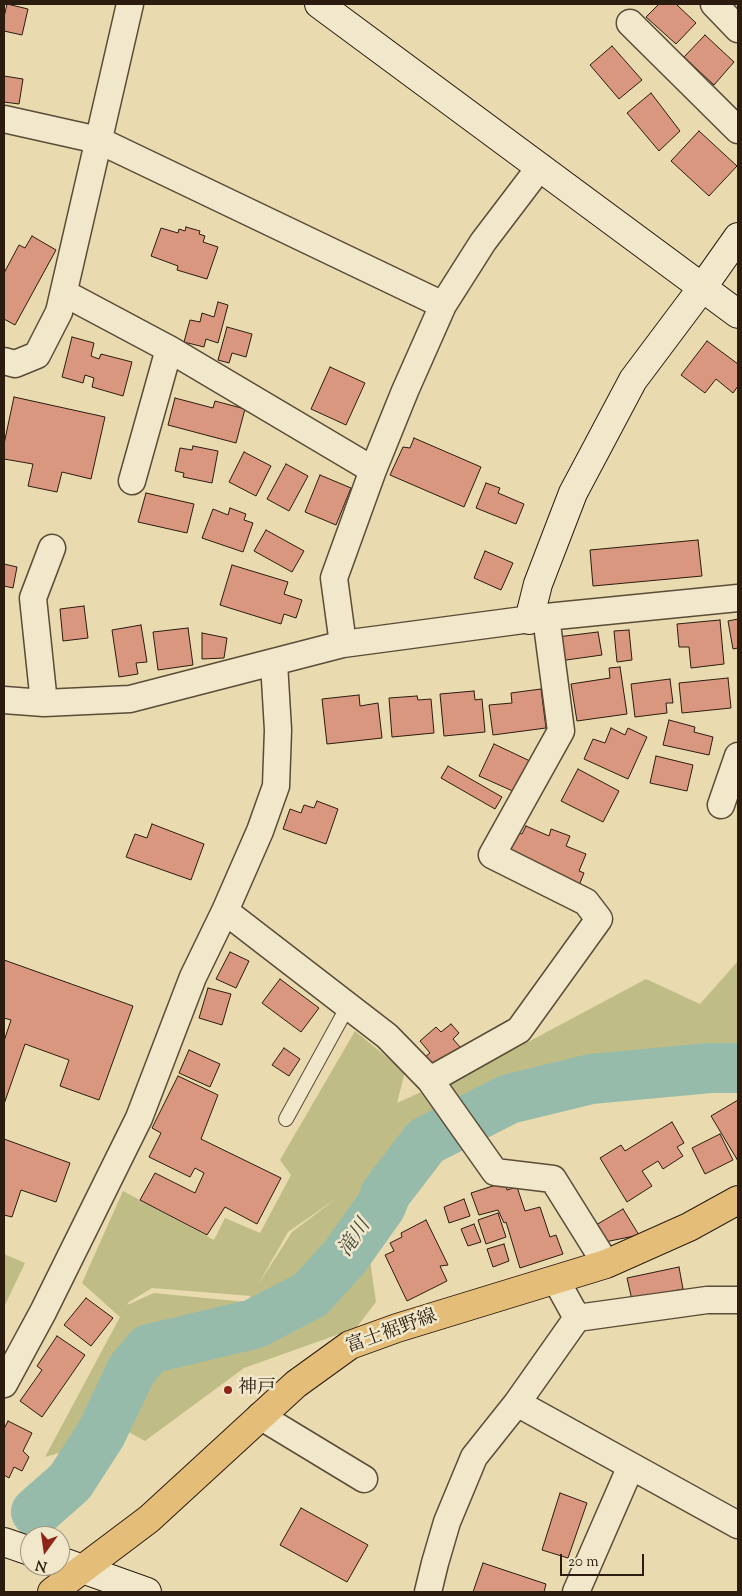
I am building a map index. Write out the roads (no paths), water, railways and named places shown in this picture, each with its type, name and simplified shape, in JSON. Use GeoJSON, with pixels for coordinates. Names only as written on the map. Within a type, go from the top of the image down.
{"type":"FeatureCollection","features":[{"type":"Feature","properties":{"kind":"main road","name":"富士裾野線"},"geometry":{"type":"LineString","coordinates":[[52,1592],[72,1565],[149,1519],[296,1384],[350,1345],[397,1328],[606,1264],[689,1227],[738,1200]]}},
{"type":"Feature","properties":{"kind":"street"},"geometry":{"type":"LineString","coordinates":[[4,361],[15,364],[37,355],[59,312],[130,4]]}},
{"type":"Feature","properties":{"kind":"street"},"geometry":{"type":"LineString","coordinates":[[319,4],[738,314]]}},
{"type":"Feature","properties":{"kind":"street"},"geometry":{"type":"LineString","coordinates":[[714,4],[738,29]]}},
{"type":"Feature","properties":{"kind":"street"},"geometry":{"type":"LineString","coordinates":[[630,23],[738,130]]}},
{"type":"Feature","properties":{"kind":"street"},"geometry":{"type":"LineString","coordinates":[[4,119],[98,140],[443,305]]}},
{"type":"Feature","properties":{"kind":"street"},"geometry":{"type":"LineString","coordinates":[[343,644],[334,578],[373,470],[405,390],[443,305],[483,242],[540,167]]}},
{"type":"Feature","properties":{"kind":"street"},"geometry":{"type":"LineString","coordinates":[[430,1080],[519,1030],[599,919],[586,902],[492,855],[561,731],[538,618],[538,584],[573,493],[633,380],[738,237]]}},
{"type":"Feature","properties":{"kind":"street"},"geometry":{"type":"LineString","coordinates":[[64,293],[169,348],[373,470]]}},
{"type":"Feature","properties":{"kind":"street"},"geometry":{"type":"LineString","coordinates":[[132,481],[169,348]]}},
{"type":"Feature","properties":{"kind":"street"},"geometry":{"type":"LineString","coordinates":[[44,703],[33,598],[52,548]]}},
{"type":"Feature","properties":{"kind":"street"},"geometry":{"type":"LineString","coordinates":[[4,700],[44,703],[130,699],[343,644],[538,618],[738,598]]}},
{"type":"Feature","properties":{"kind":"street"},"geometry":{"type":"LineString","coordinates":[[4,1384],[43,1312],[139,1118],[193,977],[260,832],[276,786],[278,730],[274,663]]}},
{"type":"Feature","properties":{"kind":"street"},"geometry":{"type":"LineString","coordinates":[[721,805],[738,756]]}},
{"type":"Feature","properties":{"kind":"street"},"geometry":{"type":"LineString","coordinates":[[225,910],[387,1036],[430,1080],[495,1172],[553,1179],[606,1264]]}},
{"type":"Feature","properties":{"kind":"street"},"geometry":{"type":"LineString","coordinates":[[556,1280],[577,1318]]}},
{"type":"Feature","properties":{"kind":"street"},"geometry":{"type":"LineString","coordinates":[[428,1592],[434,1563],[447,1522],[474,1456],[517,1403],[577,1318],[707,1300],[738,1300]]}},
{"type":"Feature","properties":{"kind":"street"},"geometry":{"type":"LineString","coordinates":[[517,1403],[738,1525]]}},
{"type":"Feature","properties":{"kind":"street"},"geometry":{"type":"LineString","coordinates":[[260,1416],[364,1479]]}},
{"type":"Feature","properties":{"kind":"street"},"geometry":{"type":"LineString","coordinates":[[576,1592],[631,1466]]}},
{"type":"Feature","properties":{"kind":"street"},"geometry":{"type":"LineString","coordinates":[[4,1542],[20,1548]]}},
{"type":"Feature","properties":{"kind":"street"},"geometry":{"type":"LineString","coordinates":[[72,1565],[147,1592]]}},
{"type":"Feature","properties":{"kind":"lane"},"geometry":{"type":"LineString","coordinates":[[286,1119],[348,1006]]}},
{"type":"Feature","properties":{"kind":"waterway","name":"滝川"},"geometry":{"type":"LineString","coordinates":[[36,1512],[70,1482],[101,1434],[132,1369],[149,1349],[254,1324],[310,1295],[344,1258],[381,1206],[386,1193],[426,1141],[509,1099],[591,1079],[710,1068],[738,1068]]}},
{"type":"Feature","properties":{"kind":"place","name":"神戸"},"geometry":{"type":"Point","coordinates":[228,1390]}}]}
